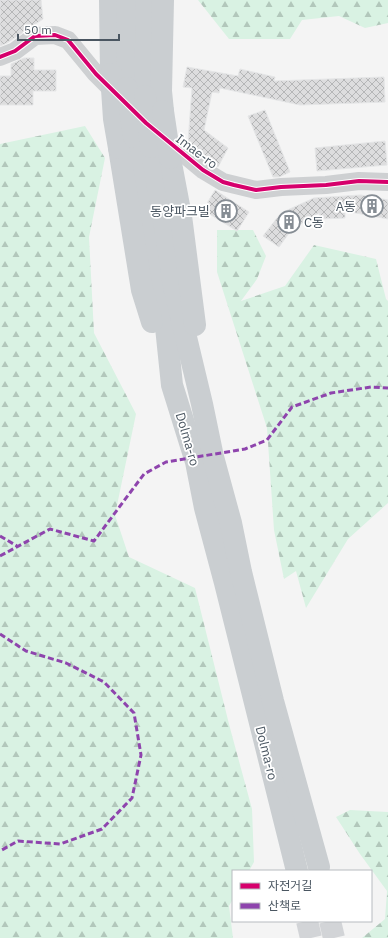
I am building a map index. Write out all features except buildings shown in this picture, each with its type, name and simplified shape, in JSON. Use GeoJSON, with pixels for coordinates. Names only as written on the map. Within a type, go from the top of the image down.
{"type":"FeatureCollection","features":[{"type":"Feature","properties":{"kind":"main road"},"geometry":{"type":"LineString","coordinates":[[110,0],[111,74],[114,119],[135,144]]}},
{"type":"Feature","properties":{"kind":"main road","name":"Dolma-ro"},"geometry":{"type":"LineString","coordinates":[[128,0],[136,92]]}},
{"type":"Feature","properties":{"kind":"main road","name":"Dolma-ro"},"geometry":{"type":"LineString","coordinates":[[147,0],[136,92],[135,144],[151,250],[166,327],[172,385],[196,462],[204,508],[227,590],[297,870]]}},
{"type":"Feature","properties":{"kind":"main road"},"geometry":{"type":"LineString","coordinates":[[163,0],[160,91],[170,158],[181,216],[191,292],[202,404]]}},
{"type":"Feature","properties":{"kind":"main road","name":"Dolma-ro"},"geometry":{"type":"LineString","coordinates":[[135,144],[165,227],[174,287],[213,457],[231,523],[246,594],[319,867]]}},
{"type":"Feature","properties":{"kind":"street","name":"Imae-ro"},"geometry":{"type":"LineString","coordinates":[[0,56],[15,52],[35,36],[55,35],[68,40],[96,74],[146,123],[203,170],[223,182],[256,190],[359,181],[388,182]]}},
{"type":"Feature","properties":{"kind":"green space"},"geometry":{"type":"Polygon","coordinates":[[[198,0],[388,0],[388,23],[365,28],[339,16],[302,20],[290,39],[229,39],[198,0]]]}},
{"type":"Feature","properties":{"kind":"green space"},"geometry":{"type":"Polygon","coordinates":[[[85,126],[105,158],[89,237],[94,333],[136,414],[115,515],[129,557],[195,588],[252,809],[254,862],[250,870],[232,870],[232,901],[229,906],[233,938],[0,938],[0,144],[85,126]]]}},
{"type":"Feature","properties":{"kind":"green space"},"geometry":{"type":"Polygon","coordinates":[[[217,230],[253,230],[266,256],[257,279],[241,301],[285,286],[314,245],[376,259],[386,299],[388,301],[388,503],[348,539],[306,608],[296,571],[284,579],[274,530],[267,428],[217,272],[217,230]]]}},
{"type":"Feature","properties":{"kind":"green space"},"geometry":{"type":"Polygon","coordinates":[[[350,810],[388,812],[388,938],[362,938],[385,919],[387,891],[360,854],[336,817],[350,810]]]}},
{"type":"Feature","properties":{"kind":"tunnel"},"geometry":{"type":"LineString","coordinates":[[307,922],[311,938]]}},
{"type":"Feature","properties":{"kind":"tunnel"},"geometry":{"type":"LineString","coordinates":[[330,922],[334,938]]}},
{"type":"Feature","properties":{"kind":"marked path"},"geometry":{"type":"LineString","coordinates":[[0,556],[50,529],[94,541],[144,474],[166,462],[245,449],[267,440],[292,407],[331,393],[371,387],[388,388]]}},
{"type":"Feature","properties":{"kind":"marked path"},"geometry":{"type":"LineString","coordinates":[[0,536],[17,546]]}},
{"type":"Feature","properties":{"kind":"marked path"},"geometry":{"type":"LineString","coordinates":[[0,634],[26,651],[66,663],[104,682],[134,713],[141,755],[132,798],[102,829],[60,844],[18,841],[0,851]]}},
{"type":"Feature","properties":{"kind":"cycle path"},"geometry":{"type":"LineString","coordinates":[[0,57],[15,51],[35,36],[55,35],[68,40],[96,74],[146,123],[203,170],[223,182],[256,190],[359,181],[388,182]]}},
{"type":"Feature","properties":{"kind":"place","name":"A동"},"geometry":{"type":"Point","coordinates":[372,206]}},
{"type":"Feature","properties":{"kind":"place","name":"동양파크빌"},"geometry":{"type":"Point","coordinates":[226,211]}},
{"type":"Feature","properties":{"kind":"place","name":"C동"},"geometry":{"type":"Point","coordinates":[289,222]}}]}
